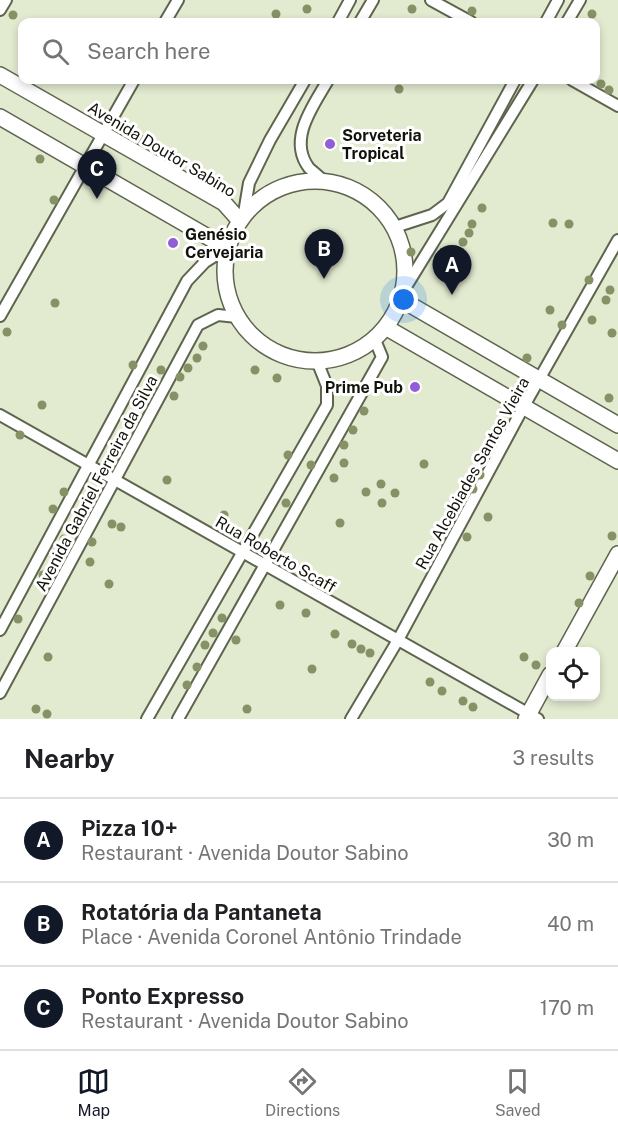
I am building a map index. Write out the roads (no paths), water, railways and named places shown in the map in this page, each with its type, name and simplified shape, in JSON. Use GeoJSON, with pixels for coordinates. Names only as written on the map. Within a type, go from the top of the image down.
{"type":"FeatureCollection","features":[{"type":"Feature","properties":{"kind":"street"},"geometry":{"type":"LineString","coordinates":[[0,10],[6,0]]}},
{"type":"Feature","properties":{"kind":"street"},"geometry":{"type":"LineString","coordinates":[[167,18],[178,0]]}},
{"type":"Feature","properties":{"kind":"street"},"geometry":{"type":"LineString","coordinates":[[340,18],[350,0]]}},
{"type":"Feature","properties":{"kind":"street"},"geometry":{"type":"LineString","coordinates":[[362,18],[373,0]]}},
{"type":"Feature","properties":{"kind":"street"},"geometry":{"type":"LineString","coordinates":[[431,0],[464,18]]}},
{"type":"Feature","properties":{"kind":"street"},"geometry":{"type":"LineString","coordinates":[[548,18],[558,0]]}},
{"type":"Feature","properties":{"kind":"street"},"geometry":{"type":"LineString","coordinates":[[569,18],[580,0]]}},
{"type":"Feature","properties":{"kind":"street","name":"Avenida Doutor Sabino"},"geometry":{"type":"LineString","coordinates":[[0,75],[224,203],[242,217]]}},
{"type":"Feature","properties":{"kind":"street"},"geometry":{"type":"LineString","coordinates":[[0,316],[132,84]]}},
{"type":"Feature","properties":{"kind":"street"},"geometry":{"type":"LineString","coordinates":[[242,217],[249,183],[270,140],[303,84]]}},
{"type":"Feature","properties":{"kind":"street"},"geometry":{"type":"LineString","coordinates":[[323,181],[308,167],[299,139],[306,120],[326,84]]}},
{"type":"Feature","properties":{"kind":"street"},"geometry":{"type":"LineString","coordinates":[[395,227],[432,215],[447,203],[513,84]]}},
{"type":"Feature","properties":{"kind":"street"},"geometry":{"type":"LineString","coordinates":[[403,295],[406,263],[403,244],[395,227],[377,204],[352,188],[323,181],[294,183],[266,195],[242,217],[227,248],[224,272],[228,295],[237,317],[252,336],[271,350],[293,359],[317,361],[338,358],[358,351],[387,328],[403,295],[531,84]]}},
{"type":"Feature","properties":{"kind":"street"},"geometry":{"type":"LineString","coordinates":[[579,84],[618,106]]}},
{"type":"Feature","properties":{"kind":"street"},"geometry":{"type":"LineString","coordinates":[[0,117],[227,248]]}},
{"type":"Feature","properties":{"kind":"street","name":"Rua Alcebiades Santos Vieira"},"geometry":{"type":"LineString","coordinates":[[351,719],[398,640],[524,406],[618,240]]}},
{"type":"Feature","properties":{"kind":"street","name":"Avenida Gabriel Ferreira da Silva"},"geometry":{"type":"LineString","coordinates":[[0,630],[187,281],[205,262],[227,248]]}},
{"type":"Feature","properties":{"kind":"street"},"geometry":{"type":"LineString","coordinates":[[403,295],[540,380],[618,425]]}},
{"type":"Feature","properties":{"kind":"street","name":"Avenida Gabriel Ferreira da Silva"},"geometry":{"type":"LineString","coordinates":[[0,693],[198,325],[218,315],[237,317]]}},
{"type":"Feature","properties":{"kind":"street"},"geometry":{"type":"LineString","coordinates":[[387,328],[618,460]]}},
{"type":"Feature","properties":{"kind":"street"},"geometry":{"type":"LineString","coordinates":[[178,719],[382,357],[375,339]]}},
{"type":"Feature","properties":{"kind":"street"},"geometry":{"type":"LineString","coordinates":[[147,719],[327,405],[327,386],[317,361]]}},
{"type":"Feature","properties":{"kind":"street","name":"Rua Roberto Scaff"},"geometry":{"type":"LineString","coordinates":[[0,415],[531,717]]}},
{"type":"Feature","properties":{"kind":"street"},"geometry":{"type":"LineString","coordinates":[[566,647],[618,554]]}},
{"type":"Feature","properties":{"kind":"street"},"geometry":{"type":"LineString","coordinates":[[531,717],[546,684]]}},
{"type":"Feature","properties":{"kind":"place","name":"Sorveteria Tropical"},"geometry":{"type":"Point","coordinates":[330,144]}},
{"type":"Feature","properties":{"kind":"place","name":"Ponto Expresso"},"geometry":{"type":"Point","coordinates":[97,199]}},
{"type":"Feature","properties":{"kind":"place","name":"Genésio Cervejaria"},"geometry":{"type":"Point","coordinates":[173,243]}},
{"type":"Feature","properties":{"kind":"place","name":"Rotatória da Pantaneta"},"geometry":{"type":"Point","coordinates":[324,279]}},
{"type":"Feature","properties":{"kind":"place","name":"Pizza 10+"},"geometry":{"type":"Point","coordinates":[452,295]}},
{"type":"Feature","properties":{"kind":"place","name":"Prime Pub"},"geometry":{"type":"Point","coordinates":[415,387]}}]}
